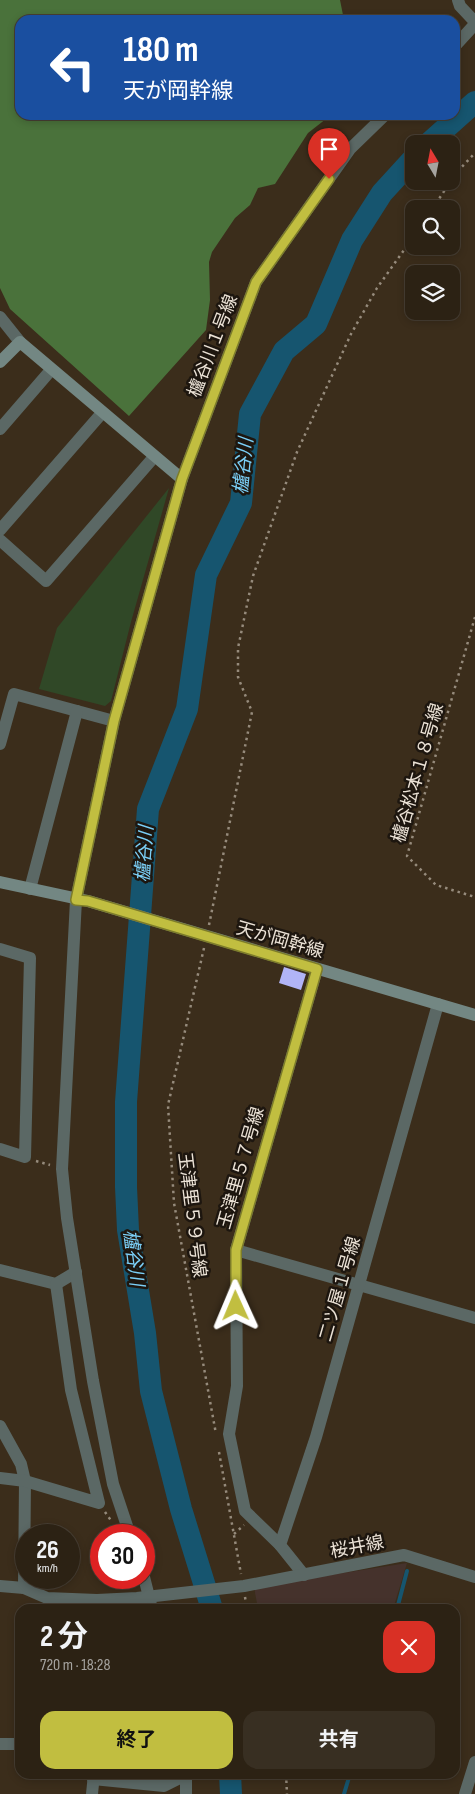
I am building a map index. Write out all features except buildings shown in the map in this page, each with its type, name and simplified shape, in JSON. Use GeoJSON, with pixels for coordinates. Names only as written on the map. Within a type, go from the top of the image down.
{"type":"FeatureCollection","features":[{"type":"Feature","properties":{"kind":"street"},"geometry":{"type":"LineString","coordinates":[[458,0],[460,6],[475,23],[460,40]]}},
{"type":"Feature","properties":{"kind":"street","name":"櫨谷川１号線"},"geometry":{"type":"LineString","coordinates":[[126,1524],[113,1484],[93,1381],[62,1169],[82,900],[114,721],[182,479],[256,282],[350,149],[380,120]]}},
{"type":"Feature","properties":{"kind":"street"},"geometry":{"type":"LineString","coordinates":[[0,317],[20,342],[51,370],[182,479]]}},
{"type":"Feature","properties":{"kind":"street"},"geometry":{"type":"LineString","coordinates":[[0,362],[20,342]]}},
{"type":"Feature","properties":{"kind":"street"},"geometry":{"type":"LineString","coordinates":[[0,429],[51,370]]}},
{"type":"Feature","properties":{"kind":"street"},"geometry":{"type":"LineString","coordinates":[[0,530],[102,413]]}},
{"type":"Feature","properties":{"kind":"street"},"geometry":{"type":"LineString","coordinates":[[0,540],[46,581],[154,457]]}},
{"type":"Feature","properties":{"kind":"street"},"geometry":{"type":"LineString","coordinates":[[0,702],[14,694],[114,721]]}},
{"type":"Feature","properties":{"kind":"street"},"geometry":{"type":"LineString","coordinates":[[0,744],[14,694]]}},
{"type":"Feature","properties":{"kind":"street"},"geometry":{"type":"LineString","coordinates":[[30,889],[77,711]]}},
{"type":"Feature","properties":{"kind":"street","name":"天が岡幹線"},"geometry":{"type":"LineString","coordinates":[[0,882],[82,900],[475,1015]]}},
{"type":"Feature","properties":{"kind":"street"},"geometry":{"type":"LineString","coordinates":[[0,949],[30,958],[25,1157],[0,1149]]}},
{"type":"Feature","properties":{"kind":"street","name":"玉津里５７号線"},"geometry":{"type":"LineString","coordinates":[[280,1545],[245,1511],[229,1434],[237,1386],[236,1250],[317,969]]}},
{"type":"Feature","properties":{"kind":"street","name":"二ツ屋１号線"},"geometry":{"type":"LineString","coordinates":[[280,1545],[316,1437],[438,1004]]}},
{"type":"Feature","properties":{"kind":"street"},"geometry":{"type":"LineString","coordinates":[[236,1250],[475,1318]]}},
{"type":"Feature","properties":{"kind":"street"},"geometry":{"type":"LineString","coordinates":[[0,1270],[56,1284],[76,1272]]}},
{"type":"Feature","properties":{"kind":"street"},"geometry":{"type":"LineString","coordinates":[[56,1284],[71,1390],[99,1503]]}},
{"type":"Feature","properties":{"kind":"street"},"geometry":{"type":"LineString","coordinates":[[0,1426],[21,1464],[25,1481],[25,1524]]}},
{"type":"Feature","properties":{"kind":"street"},"geometry":{"type":"LineString","coordinates":[[0,1478],[25,1481],[99,1503]]}},
{"type":"Feature","properties":{"kind":"street"},"geometry":{"type":"LineString","coordinates":[[280,1545],[304,1575]]}},
{"type":"Feature","properties":{"kind":"street","name":"桜井線"},"geometry":{"type":"LineString","coordinates":[[103,1604],[154,1595],[243,1586],[404,1555],[475,1577]]}},
{"type":"Feature","properties":{"kind":"street","name":"桜井線"},"geometry":{"type":"LineString","coordinates":[[0,1586],[15,1587]]}},
{"type":"Feature","properties":{"kind":"street","name":"桜井線"},"geometry":{"type":"LineString","coordinates":[[26,1589],[47,1598],[90,1604]]}},
{"type":"Feature","properties":{"kind":"street"},"geometry":{"type":"LineString","coordinates":[[151,1589],[154,1595],[153,1604]]}},
{"type":"Feature","properties":{"kind":"street"},"geometry":{"type":"LineString","coordinates":[[0,1744],[15,1744]]}},
{"type":"Feature","properties":{"kind":"street"},"geometry":{"type":"LineString","coordinates":[[465,1794],[475,1762]]}},
{"type":"Feature","properties":{"kind":"street"},"geometry":{"type":"LineString","coordinates":[[92,1794],[93,1779]]}},
{"type":"Feature","properties":{"kind":"street"},"geometry":{"type":"LineString","coordinates":[[109,1779],[164,1786],[177,1779]]}},
{"type":"Feature","properties":{"kind":"street"},"geometry":{"type":"LineString","coordinates":[[186,1779],[186,1794]]}},
{"type":"Feature","properties":{"kind":"path"},"geometry":{"type":"LineString","coordinates":[[438,200],[458,171],[475,153]]}},
{"type":"Feature","properties":{"kind":"path","name":"玉津里５９号線"},"geometry":{"type":"LineString","coordinates":[[217,1442],[174,1203],[168,1105],[252,712],[238,677],[238,648],[253,576],[297,452],[351,334],[377,288],[405,249]]}},
{"type":"Feature","properties":{"kind":"path","name":"櫨谷松本１８号線"},"geometry":{"type":"LineString","coordinates":[[475,617],[407,856],[436,885],[475,897]]}},
{"type":"Feature","properties":{"kind":"path"},"geometry":{"type":"LineString","coordinates":[[25,1157],[62,1169]]}},
{"type":"Feature","properties":{"kind":"path"},"geometry":{"type":"LineString","coordinates":[[219,1451],[243,1586]]}},
{"type":"Feature","properties":{"kind":"path"},"geometry":{"type":"LineString","coordinates":[[99,1503],[113,1524]]}},
{"type":"Feature","properties":{"kind":"path"},"geometry":{"type":"LineString","coordinates":[[286,1779],[287,1794]]}},
{"type":"Feature","properties":{"kind":"shaded area"},"geometry":{"type":"Polygon","coordinates":[[[407,1563],[395,1604],[257,1604],[254,1587],[407,1563]]]}},
{"type":"Feature","properties":{"kind":"green space"},"geometry":{"type":"Polygon","coordinates":[[[0,0],[340,0],[343,15],[15,15],[15,120],[325,120],[308,133],[275,184],[258,188],[250,205],[235,218],[212,252],[209,262],[210,300],[206,330],[129,416],[10,309],[0,288],[0,0]]]}},
{"type":"Feature","properties":{"kind":"green space"},"geometry":{"type":"Polygon","coordinates":[[[169,488],[111,701],[105,706],[39,689],[57,628],[169,488]]]}},
{"type":"Feature","properties":{"kind":"waterway","name":"櫨谷川"},"geometry":{"type":"LineString","coordinates":[[460,115],[475,102]]}},
{"type":"Feature","properties":{"kind":"waterway","name":"櫨谷川"},"geometry":{"type":"LineString","coordinates":[[438,135],[455,120]]}},
{"type":"Feature","properties":{"kind":"waterway","name":"櫨谷川"},"geometry":{"type":"LineString","coordinates":[[210,1604],[181,1509],[151,1391],[145,1333],[128,1230],[126,1102],[148,809],[187,709],[206,575],[241,503],[250,414],[284,351],[316,324],[352,240],[382,193],[405,168]]}},
{"type":"Feature","properties":{"kind":"waterway"},"geometry":{"type":"LineString","coordinates":[[398,1604],[407,1571]]}},
{"type":"Feature","properties":{"kind":"waterway","name":"櫨谷川"},"geometry":{"type":"LineString","coordinates":[[230,1779],[231,1794]]}},
{"type":"Feature","properties":{"kind":"waterway"},"geometry":{"type":"LineString","coordinates":[[344,1794],[348,1779]]}},
{"type":"Feature","properties":{"kind":"route"},"geometry":{"type":"LineString","coordinates":[[236,1306],[236,1250],[317,969],[88,901],[76,900],[114,721],[182,479],[256,282],[329,179]]}}]}
